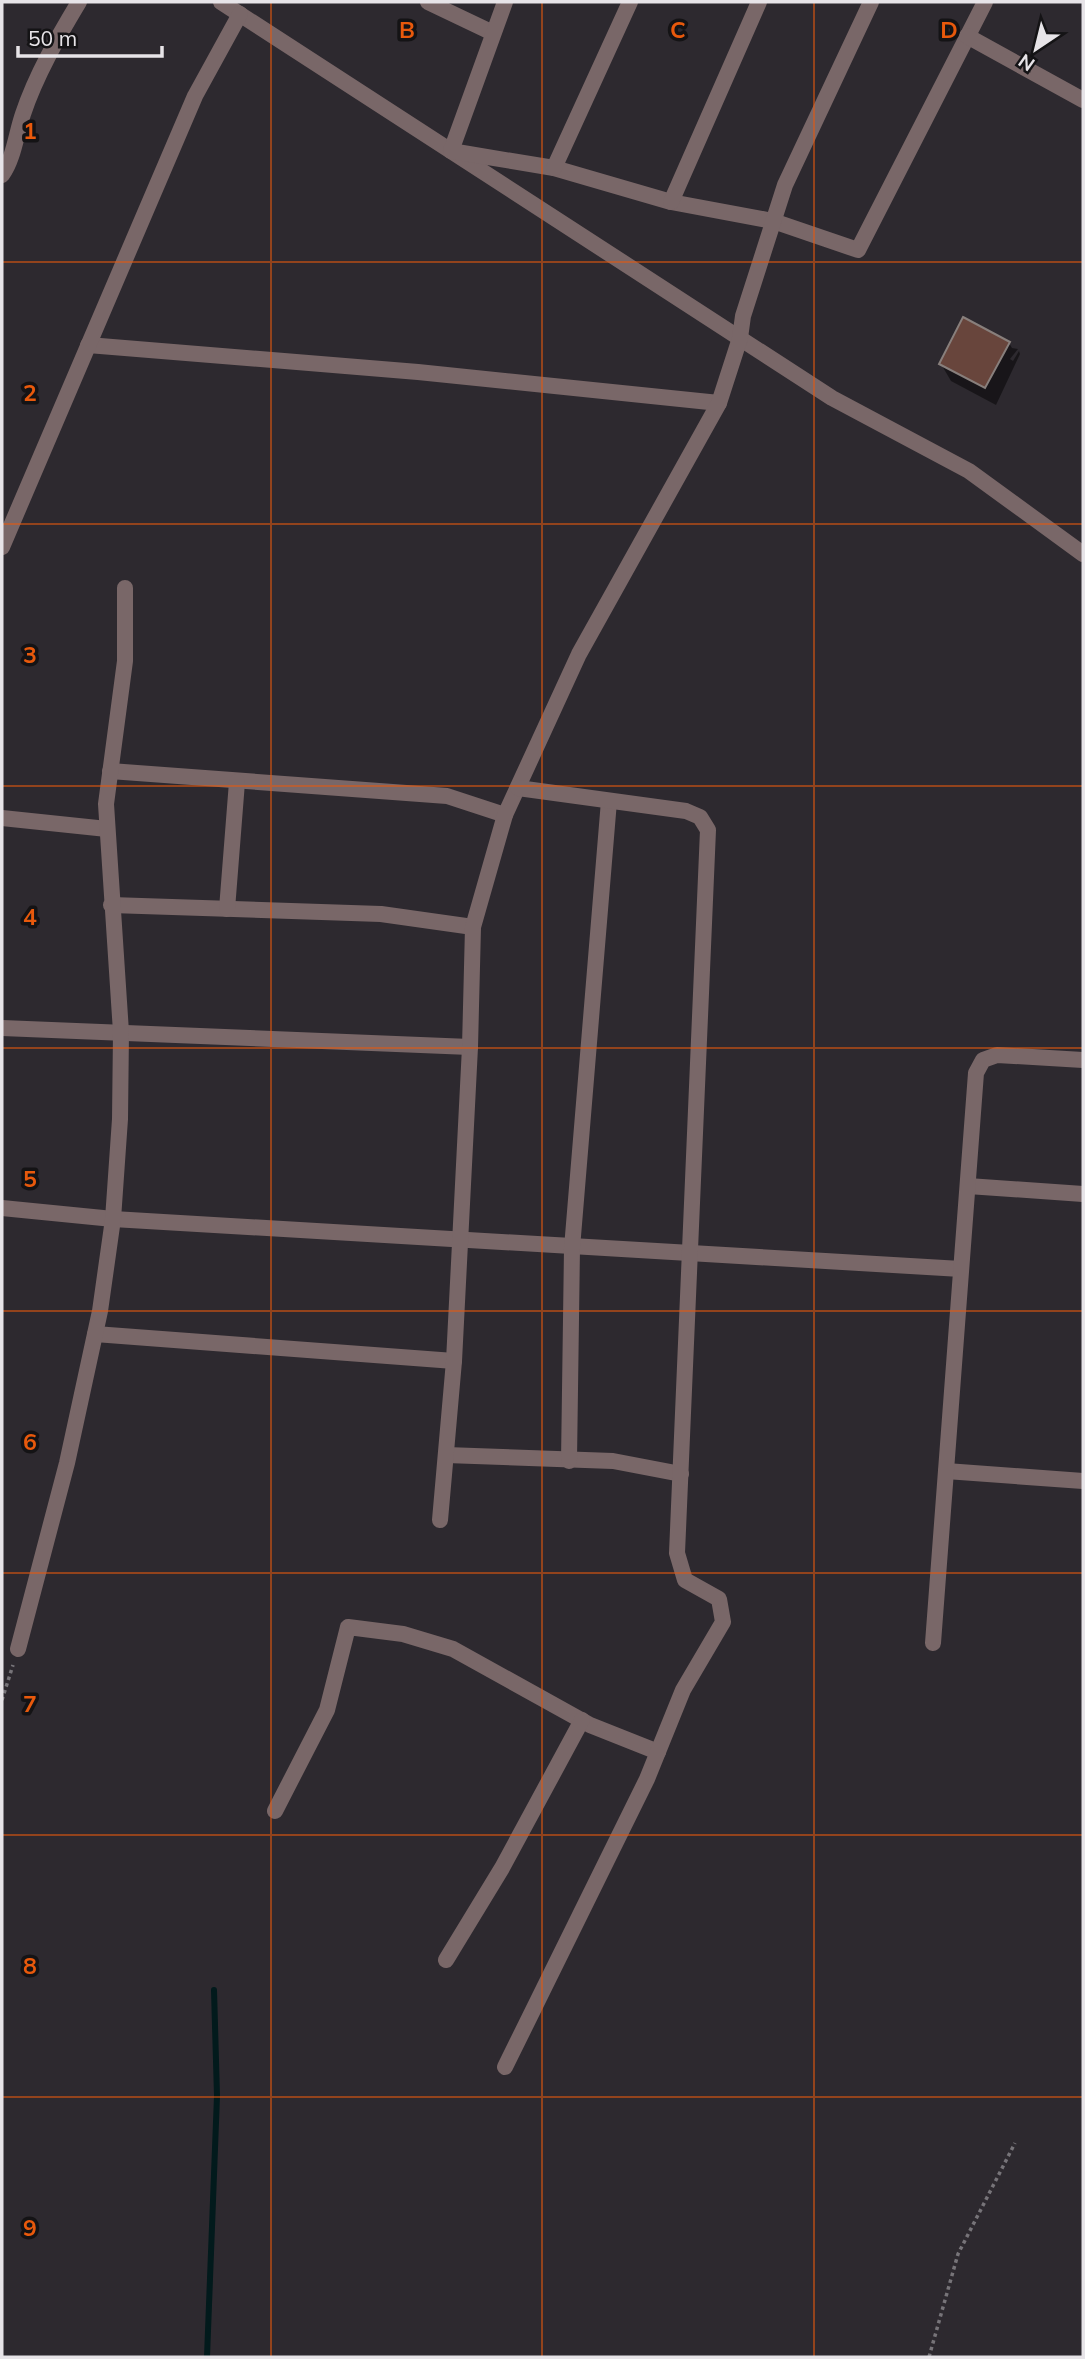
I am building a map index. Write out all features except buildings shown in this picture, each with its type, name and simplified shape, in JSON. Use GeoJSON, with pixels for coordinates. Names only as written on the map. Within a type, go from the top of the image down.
{"type":"FeatureCollection","features":[{"type":"Feature","properties":{"kind":"street"},"geometry":{"type":"LineString","coordinates":[[2,175],[8,167],[24,112],[59,36],[79,2]]}},
{"type":"Feature","properties":{"kind":"street"},"geometry":{"type":"LineString","coordinates":[[221,2],[832,398],[970,471],[1083,554]]}},
{"type":"Feature","properties":{"kind":"street"},"geometry":{"type":"LineString","coordinates":[[428,2],[493,33]]}},
{"type":"Feature","properties":{"kind":"street"},"geometry":{"type":"LineString","coordinates":[[451,151],[505,2]]}},
{"type":"Feature","properties":{"kind":"street"},"geometry":{"type":"LineString","coordinates":[[554,168],[630,2]]}},
{"type":"Feature","properties":{"kind":"street"},"geometry":{"type":"LineString","coordinates":[[671,202],[759,2]]}},
{"type":"Feature","properties":{"kind":"street"},"geometry":{"type":"LineString","coordinates":[[440,1520],[454,1361],[470,1047],[473,927],[505,815],[579,654],[719,403],[740,338],[743,316],[785,185],[871,2]]}},
{"type":"Feature","properties":{"kind":"street"},"geometry":{"type":"LineString","coordinates":[[451,151],[554,168],[671,202],[773,221],[858,250],[985,2]]}},
{"type":"Feature","properties":{"kind":"street"},"geometry":{"type":"LineString","coordinates":[[2,547],[195,96],[240,14]]}},
{"type":"Feature","properties":{"kind":"street"},"geometry":{"type":"LineString","coordinates":[[967,36],[1083,100]]}},
{"type":"Feature","properties":{"kind":"street"},"geometry":{"type":"LineString","coordinates":[[88,345],[432,373],[719,403]]}},
{"type":"Feature","properties":{"kind":"street"},"geometry":{"type":"LineString","coordinates":[[18,1649],[67,1463],[95,1334],[113,1219],[120,1119],[121,1032],[106,804],[125,661],[125,588]]}},
{"type":"Feature","properties":{"kind":"street"},"geometry":{"type":"LineString","coordinates":[[110,771],[447,796],[505,815]]}},
{"type":"Feature","properties":{"kind":"street"},"geometry":{"type":"LineString","coordinates":[[227,909],[237,782]]}},
{"type":"Feature","properties":{"kind":"street"},"geometry":{"type":"LineString","coordinates":[[505,2067],[659,1752],[683,1690],[723,1622],[719,1598],[685,1580],[677,1553],[708,830],[694,813],[518,788]]}},
{"type":"Feature","properties":{"kind":"street"},"geometry":{"type":"LineString","coordinates":[[569,1461],[572,1248],[609,801]]}},
{"type":"Feature","properties":{"kind":"street"},"geometry":{"type":"LineString","coordinates":[[2,818],[107,829]]}},
{"type":"Feature","properties":{"kind":"street"},"geometry":{"type":"LineString","coordinates":[[111,905],[382,914],[473,927]]}},
{"type":"Feature","properties":{"kind":"street"},"geometry":{"type":"LineString","coordinates":[[2,1028],[470,1047]]}},
{"type":"Feature","properties":{"kind":"street"},"geometry":{"type":"LineString","coordinates":[[933,1643],[976,1073],[983,1060],[997,1055],[1083,1060]]}},
{"type":"Feature","properties":{"kind":"street"},"geometry":{"type":"LineString","coordinates":[[968,1186],[1083,1194]]}},
{"type":"Feature","properties":{"kind":"street"},"geometry":{"type":"LineString","coordinates":[[2,1208],[113,1219],[961,1269]]}},
{"type":"Feature","properties":{"kind":"street"},"geometry":{"type":"LineString","coordinates":[[95,1334],[454,1361]]}},
{"type":"Feature","properties":{"kind":"street"},"geometry":{"type":"LineString","coordinates":[[446,1455],[613,1461],[681,1474]]}},
{"type":"Feature","properties":{"kind":"street"},"geometry":{"type":"LineString","coordinates":[[946,1471],[1083,1481]]}},
{"type":"Feature","properties":{"kind":"street"},"geometry":{"type":"LineString","coordinates":[[275,1811],[327,1710],[348,1626],[403,1634],[453,1649],[582,1720],[659,1752]]}},
{"type":"Feature","properties":{"kind":"street"},"geometry":{"type":"LineString","coordinates":[[446,1960],[502,1868],[582,1720]]}},
{"type":"Feature","properties":{"kind":"path"},"geometry":{"type":"LineString","coordinates":[[2,1700],[18,1649]]}},
{"type":"Feature","properties":{"kind":"path"},"geometry":{"type":"LineString","coordinates":[[929,2357],[958,2254],[1014,2143]]}},
{"type":"Feature","properties":{"kind":"waterway"},"geometry":{"type":"LineString","coordinates":[[207,2357],[217,2096],[214,1990]]}}]}
